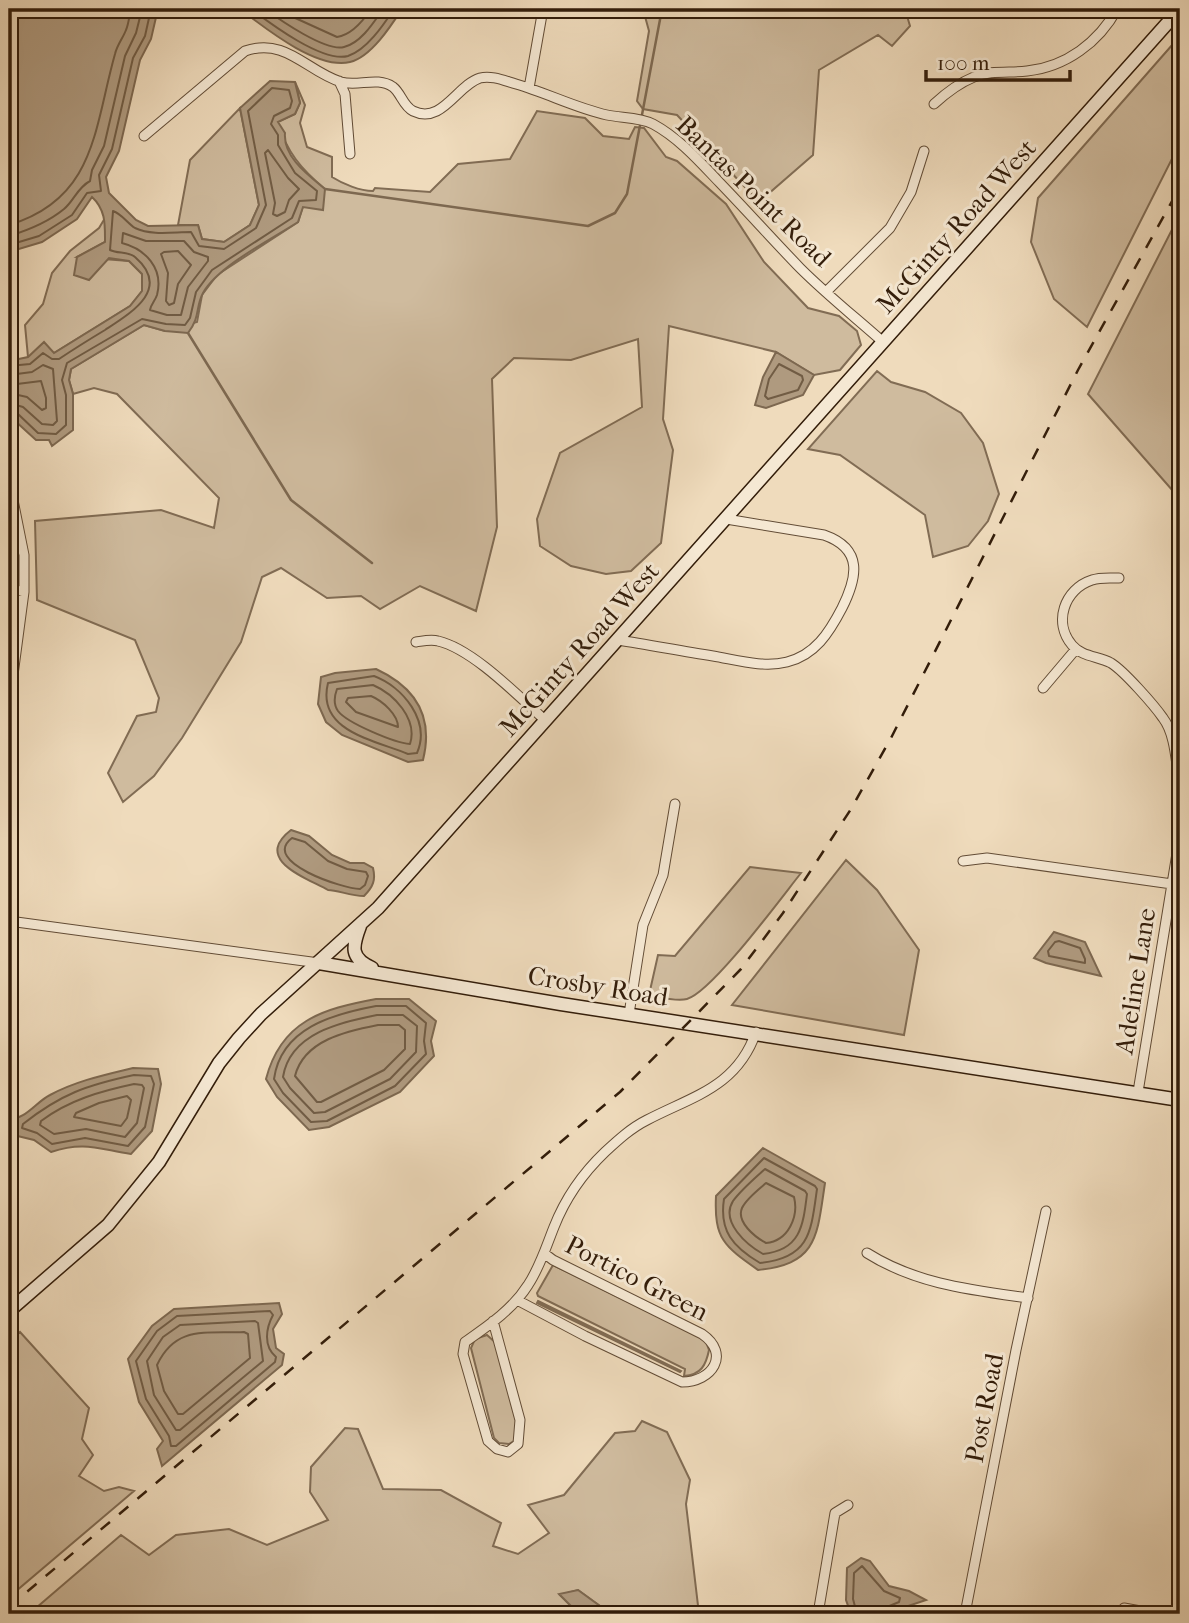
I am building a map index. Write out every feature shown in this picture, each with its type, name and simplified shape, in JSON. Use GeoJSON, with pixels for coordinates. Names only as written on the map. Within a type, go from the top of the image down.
{"type":"FeatureCollection","features":[{"type":"Feature","properties":{"kind":"main road","name":"McGinty Road West"},"geometry":{"type":"LineString","coordinates":[[9,1311],[108,1225],[159,1162],[219,1063],[239,1038],[261,1014],[363,922],[546,721],[1180,9]]}},
{"type":"Feature","properties":{"kind":"main road"},"geometry":{"type":"LineString","coordinates":[[363,922],[355,946],[358,961],[373,969],[396,975]]}},
{"type":"Feature","properties":{"kind":"main road","name":"Crosby Road"},"geometry":{"type":"LineString","coordinates":[[319,963],[1180,1100]]}},
{"type":"Feature","properties":{"kind":"street"},"geometry":{"type":"LineString","coordinates":[[529,88],[543,9]]}},
{"type":"Feature","properties":{"kind":"street"},"geometry":{"type":"LineString","coordinates":[[934,104],[948,91],[976,76],[1049,67],[1070,57],[1096,38],[1117,9]]}},
{"type":"Feature","properties":{"kind":"street","name":"Bantas Point Road"},"geometry":{"type":"LineString","coordinates":[[144,136],[245,51],[257,47],[284,51],[339,81],[385,84],[394,88],[414,111],[428,114],[440,110],[477,79],[489,77],[605,115],[651,122],[681,143],[803,270],[883,342]]}},
{"type":"Feature","properties":{"kind":"street"},"geometry":{"type":"LineString","coordinates":[[339,81],[345,94],[350,154]]}},
{"type":"Feature","properties":{"kind":"street"},"geometry":{"type":"LineString","coordinates":[[827,291],[890,228],[911,192],[924,151]]}},
{"type":"Feature","properties":{"kind":"street"},"geometry":{"type":"LineString","coordinates":[[9,480],[24,555],[24,592],[9,705]]}},
{"type":"Feature","properties":{"kind":"street"},"geometry":{"type":"LineString","coordinates":[[618,640],[772,665],[802,657],[825,637],[855,578],[851,555],[844,546],[835,539],[824,536],[726,519]]}},
{"type":"Feature","properties":{"kind":"street"},"geometry":{"type":"LineString","coordinates":[[1119,578],[1093,579],[1073,591],[1066,601],[1062,624],[1066,636],[1076,649],[1113,664],[1166,721],[1180,786]]}},
{"type":"Feature","properties":{"kind":"street"},"geometry":{"type":"LineString","coordinates":[[9,588],[24,592]]}},
{"type":"Feature","properties":{"kind":"street"},"geometry":{"type":"LineString","coordinates":[[416,642],[435,640],[453,646],[488,670],[546,721]]}},
{"type":"Feature","properties":{"kind":"street"},"geometry":{"type":"LineString","coordinates":[[1043,688],[1076,649]]}},
{"type":"Feature","properties":{"kind":"street"},"geometry":{"type":"LineString","coordinates":[[629,1014],[643,925],[663,875],[675,804]]}},
{"type":"Feature","properties":{"kind":"street","name":"Adeline Lane"},"geometry":{"type":"LineString","coordinates":[[1138,1092],[1176,883],[1180,835]]}},
{"type":"Feature","properties":{"kind":"street"},"geometry":{"type":"LineString","coordinates":[[964,861],[987,858],[1176,883]]}},
{"type":"Feature","properties":{"kind":"street","name":"Crosby Road"},"geometry":{"type":"LineString","coordinates":[[9,921],[319,963]]}},
{"type":"Feature","properties":{"kind":"street"},"geometry":{"type":"LineString","coordinates":[[493,1321],[520,1420],[518,1444],[508,1452],[496,1449],[488,1441],[463,1349],[465,1342],[517,1300],[545,1254],[568,1198],[603,1155],[634,1128],[717,1085],[730,1075],[746,1055],[756,1032]]}},
{"type":"Feature","properties":{"kind":"street","name":"Post Road"},"geometry":{"type":"LineString","coordinates":[[965,1614],[1046,1211]]}},
{"type":"Feature","properties":{"kind":"street"},"geometry":{"type":"LineString","coordinates":[[867,1253],[893,1268],[921,1279],[957,1288],[1028,1298]]}},
{"type":"Feature","properties":{"kind":"street","name":"Portico Green"},"geometry":{"type":"LineString","coordinates":[[517,1300],[682,1382],[693,1382],[712,1369],[717,1354],[710,1339],[545,1254]]}},
{"type":"Feature","properties":{"kind":"street"},"geometry":{"type":"LineString","coordinates":[[818,1614],[835,1513],[848,1505]]}},
{"type":"Feature","properties":{"kind":"street"},"geometry":{"type":"LineString","coordinates":[[1124,1608],[1157,1614]]}},
{"type":"Feature","properties":{"kind":"shaded area"},"geometry":{"type":"Polygon","coordinates":[[[643,9],[905,9],[910,26],[892,46],[878,35],[819,70],[813,155],[759,202],[677,115],[643,109],[637,101],[649,31],[643,9]]]}},
{"type":"Feature","properties":{"kind":"shaded area"},"geometry":{"type":"Polygon","coordinates":[[[1180,36],[1180,143],[1087,327],[1054,299],[1031,242],[1038,198],[1180,36]]]}},
{"type":"Feature","properties":{"kind":"shaded area"},"geometry":{"type":"Polygon","coordinates":[[[295,82],[305,105],[300,123],[307,147],[332,157],[332,177],[368,191],[375,188],[430,192],[458,164],[510,159],[537,111],[585,118],[603,136],[629,139],[635,127],[644,128],[666,157],[677,161],[726,204],[764,262],[808,308],[839,316],[857,331],[861,345],[840,370],[814,375],[776,352],[669,326],[663,419],[673,450],[661,543],[631,571],[606,574],[571,566],[540,546],[537,519],[560,453],[642,407],[638,339],[571,360],[514,358],[492,379],[497,527],[476,611],[420,586],[380,609],[361,596],[327,598],[281,568],[262,577],[241,642],[182,738],[154,776],[123,802],[108,773],[137,716],[156,712],[159,698],[135,640],[37,600],[35,521],[161,510],[214,528],[219,498],[117,394],[94,388],[73,394],[69,380],[71,369],[144,325],[165,331],[197,322],[202,295],[217,275],[298,222],[303,206],[325,189],[296,159],[277,122],[295,114],[300,103],[295,82]]]}},
{"type":"Feature","properties":{"kind":"shaded area"},"geometry":{"type":"Polygon","coordinates":[[[240,108],[259,205],[250,225],[224,242],[202,239],[198,225],[178,225],[190,160],[240,108]]]}},
{"type":"Feature","properties":{"kind":"shaded area"},"geometry":{"type":"Polygon","coordinates":[[[1180,214],[1180,492],[1173,491],[1088,394],[1180,214]]]}},
{"type":"Feature","properties":{"kind":"shaded area"},"geometry":{"type":"Polygon","coordinates":[[[105,218],[105,242],[77,257],[129,261],[142,274],[142,291],[130,306],[54,353],[28,357],[25,325],[43,304],[52,273],[70,251],[99,228],[105,218]]]}},
{"type":"Feature","properties":{"kind":"shaded area"},"geometry":{"type":"Polygon","coordinates":[[[877,371],[891,382],[925,392],[961,413],[983,443],[999,494],[988,521],[968,546],[933,557],[925,515],[840,455],[808,449],[877,371]]]}},
{"type":"Feature","properties":{"kind":"shaded area"},"geometry":{"type":"Polygon","coordinates":[[[846,860],[877,890],[919,950],[904,1035],[732,1005],[846,860]]]}},
{"type":"Feature","properties":{"kind":"shaded area"},"geometry":{"type":"Polygon","coordinates":[[[750,867],[801,873],[729,963],[698,993],[683,1000],[649,995],[658,955],[675,956],[750,867]]]}},
{"type":"Feature","properties":{"kind":"shaded area"},"geometry":{"type":"Polygon","coordinates":[[[553,1265],[698,1336],[706,1342],[709,1350],[704,1365],[695,1374],[684,1376],[685,1369],[538,1296],[537,1293],[553,1265]]]}},
{"type":"Feature","properties":{"kind":"shaded area"},"geometry":{"type":"Polygon","coordinates":[[[538,1301],[681,1371],[537,1303],[538,1301]]]}},
{"type":"Feature","properties":{"kind":"shaded area"},"geometry":{"type":"Polygon","coordinates":[[[20,1332],[89,1408],[82,1439],[93,1455],[79,1476],[104,1491],[119,1487],[134,1491],[9,1597],[9,1342],[20,1332]]]}},
{"type":"Feature","properties":{"kind":"shaded area"},"geometry":{"type":"Polygon","coordinates":[[[487,1335],[497,1344],[519,1433],[517,1439],[509,1444],[499,1443],[494,1438],[471,1348],[475,1339],[487,1335]]]}},
{"type":"Feature","properties":{"kind":"shaded area"},"geometry":{"type":"Polygon","coordinates":[[[642,1421],[667,1432],[690,1480],[686,1504],[699,1614],[611,1614],[578,1590],[560,1595],[579,1614],[29,1614],[121,1535],[149,1555],[176,1535],[229,1529],[267,1545],[328,1520],[310,1492],[311,1467],[345,1428],[358,1429],[383,1489],[441,1490],[501,1523],[493,1546],[518,1554],[549,1533],[528,1505],[564,1495],[615,1433],[635,1431],[642,1421]]]}},
{"type":"Feature","properties":{"kind":"water"},"geometry":{"type":"Polygon","coordinates":[[[9,9],[160,9],[151,39],[140,60],[119,151],[106,177],[109,193],[136,220],[148,226],[198,225],[202,239],[224,242],[250,225],[259,205],[240,108],[270,81],[295,82],[300,103],[295,114],[278,122],[285,133],[285,142],[292,158],[325,189],[323,210],[303,207],[298,222],[233,263],[210,283],[203,293],[195,322],[188,333],[165,331],[144,325],[71,369],[69,380],[73,394],[73,430],[52,446],[49,440],[36,440],[14,420],[9,419],[9,361],[28,357],[44,342],[54,353],[130,306],[142,291],[142,274],[129,261],[109,258],[89,280],[74,275],[77,257],[105,242],[102,212],[92,197],[77,219],[42,242],[9,252],[9,9]]]}},
{"type":"Feature","properties":{"kind":"water"},"geometry":{"type":"Polygon","coordinates":[[[240,9],[402,9],[380,40],[365,54],[350,62],[337,63],[322,60],[292,46],[240,9]]]}},
{"type":"Feature","properties":{"kind":"water"},"geometry":{"type":"Polygon","coordinates":[[[776,352],[814,375],[803,395],[766,408],[755,405],[763,377],[776,352]]]}},
{"type":"Feature","properties":{"kind":"water"},"geometry":{"type":"Polygon","coordinates":[[[376,669],[401,685],[418,705],[426,730],[423,760],[408,762],[342,735],[326,722],[318,704],[321,677],[376,669]]]}},
{"type":"Feature","properties":{"kind":"water"},"geometry":{"type":"Polygon","coordinates":[[[291,830],[309,836],[332,855],[350,863],[364,863],[373,868],[374,880],[370,890],[364,896],[328,890],[287,867],[277,850],[291,830]]]}},
{"type":"Feature","properties":{"kind":"water"},"geometry":{"type":"Polygon","coordinates":[[[1054,932],[1085,942],[1101,976],[1034,958],[1054,932]]]}},
{"type":"Feature","properties":{"kind":"water"},"geometry":{"type":"Polygon","coordinates":[[[376,999],[409,999],[436,1021],[431,1041],[434,1056],[400,1092],[329,1127],[309,1130],[277,1097],[266,1079],[273,1059],[282,1043],[306,1021],[321,1013],[376,999]]]}},
{"type":"Feature","properties":{"kind":"water"},"geometry":{"type":"Polygon","coordinates":[[[133,1068],[158,1069],[161,1084],[152,1131],[131,1154],[82,1146],[51,1152],[34,1140],[9,1134],[9,1119],[20,1117],[50,1095],[80,1082],[133,1068]]]}},
{"type":"Feature","properties":{"kind":"water"},"geometry":{"type":"Polygon","coordinates":[[[763,1148],[825,1183],[820,1218],[811,1244],[793,1261],[758,1270],[729,1247],[719,1232],[716,1196],[763,1148]]]}},
{"type":"Feature","properties":{"kind":"water"},"geometry":{"type":"Polygon","coordinates":[[[279,1303],[282,1314],[273,1329],[276,1348],[284,1354],[282,1365],[162,1466],[157,1449],[163,1441],[139,1402],[128,1359],[152,1326],[174,1309],[279,1303]]]}},
{"type":"Feature","properties":{"kind":"water"},"geometry":{"type":"Polygon","coordinates":[[[861,1558],[870,1561],[889,1586],[909,1591],[926,1600],[890,1614],[851,1614],[846,1600],[847,1568],[861,1558]]]}},
{"type":"Feature","properties":{"kind":"water"},"geometry":{"type":"Polygon","coordinates":[[[578,1590],[611,1614],[579,1614],[559,1594],[578,1590]]]}},
{"type":"Feature","properties":{"kind":"waterway"},"geometry":{"type":"LineString","coordinates":[[325,189],[588,226],[615,213],[627,194],[662,9]]}},
{"type":"Feature","properties":{"kind":"waterway"},"geometry":{"type":"LineString","coordinates":[[188,333],[291,500],[372,563]]}},
{"type":"Feature","properties":{"kind":"railway"},"geometry":{"type":"LineString","coordinates":[[9,1607],[620,1092],[741,969],[783,913],[851,809],[891,738],[1078,370],[1180,187]]}}]}
